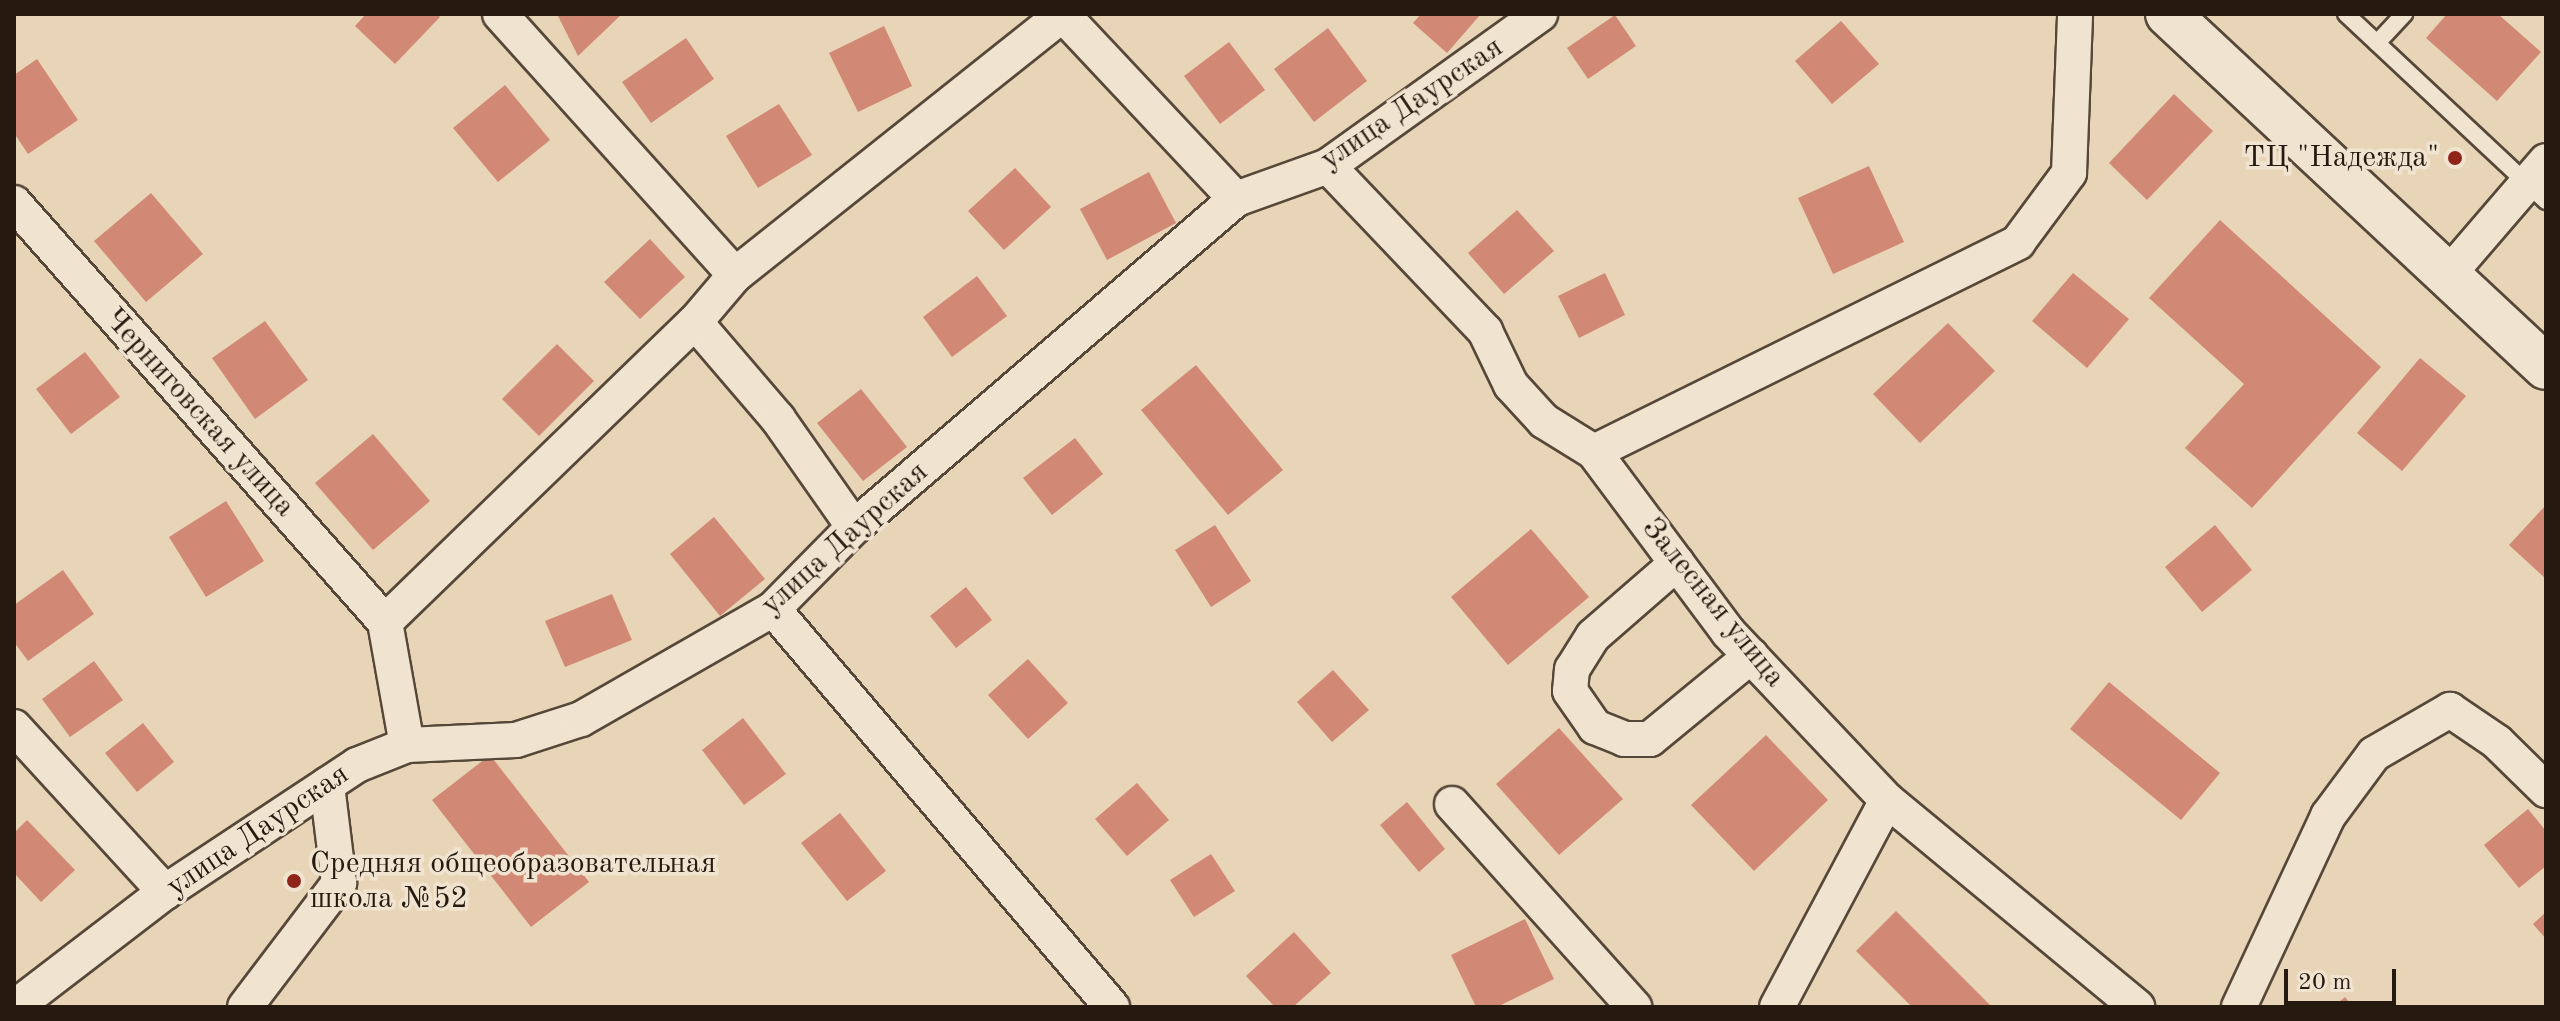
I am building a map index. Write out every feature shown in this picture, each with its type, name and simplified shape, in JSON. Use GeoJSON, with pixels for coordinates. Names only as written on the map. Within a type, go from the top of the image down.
{"type":"FeatureCollection","features":[{"type":"Feature","properties":{"kind":"main road"},"geometry":{"type":"LineString","coordinates":[[2168,14],[2546,367]]}},
{"type":"Feature","properties":{"kind":"street"},"geometry":{"type":"LineString","coordinates":[[500,14],[735,275]]}},
{"type":"Feature","properties":{"kind":"street","name":"улица Даурская"},"geometry":{"type":"LineString","coordinates":[[15,1007],[165,892],[357,765],[407,745],[516,740],[581,719],[773,609],[854,527],[1236,199],[1328,166],[1540,14]]}},
{"type":"Feature","properties":{"kind":"street"},"geometry":{"type":"LineString","coordinates":[[1594,452],[2018,242],[2069,173],[2075,14]]}},
{"type":"Feature","properties":{"kind":"street"},"geometry":{"type":"LineString","coordinates":[[407,745],[385,622],[695,322],[735,275],[1063,15],[1236,199]]}},
{"type":"Feature","properties":{"kind":"street","name":"Залесная улица"},"geometry":{"type":"LineString","coordinates":[[1328,166],[1485,331],[1511,385],[1544,421],[1594,452],[1751,656],[1887,800],[2137,1007]]}},
{"type":"Feature","properties":{"kind":"street"},"geometry":{"type":"LineString","coordinates":[[2448,275],[2540,182]]}},
{"type":"Feature","properties":{"kind":"street","name":"Черниговская улица"},"geometry":{"type":"LineString","coordinates":[[14,203],[385,622]]}},
{"type":"Feature","properties":{"kind":"street"},"geometry":{"type":"LineString","coordinates":[[695,322],[778,419],[854,527]]}},
{"type":"Feature","properties":{"kind":"street"},"geometry":{"type":"LineString","coordinates":[[1677,563],[1593,636],[1572,669],[1570,691],[1595,727],[1624,739],[1650,739],[1751,656]]}},
{"type":"Feature","properties":{"kind":"street"},"geometry":{"type":"LineString","coordinates":[[773,609],[1112,1007]]}},
{"type":"Feature","properties":{"kind":"street"},"geometry":{"type":"LineString","coordinates":[[2239,1007],[2328,816],[2374,754],[2450,710],[2497,742],[2546,790]]}},
{"type":"Feature","properties":{"kind":"street"},"geometry":{"type":"LineString","coordinates":[[14,727],[165,892]]}},
{"type":"Feature","properties":{"kind":"street"},"geometry":{"type":"LineString","coordinates":[[245,1007],[339,883],[327,785]]}},
{"type":"Feature","properties":{"kind":"street"},"geometry":{"type":"LineString","coordinates":[[1777,1007],[1887,800]]}},
{"type":"Feature","properties":{"kind":"street"},"geometry":{"type":"LineString","coordinates":[[1452,804],[1634,1007]]}},
{"type":"Feature","properties":{"kind":"lane"},"geometry":{"type":"LineString","coordinates":[[2346,14],[2540,182]]}},
{"type":"Feature","properties":{"kind":"lane"},"geometry":{"type":"LineString","coordinates":[[2377,43],[2404,14]]}},
{"type":"Feature","properties":{"kind":"building"},"geometry":{"type":"Polygon","coordinates":[[[366,14],[437,14],[440,17],[395,64],[355,26],[366,14]]]}},
{"type":"Feature","properties":{"kind":"building"},"geometry":{"type":"Polygon","coordinates":[[[557,14],[622,14],[578,56],[557,14]]]}},
{"type":"Feature","properties":{"kind":"building"},"geometry":{"type":"Polygon","coordinates":[[[1421,14],[1481,14],[1447,53],[1413,23],[1421,14]]]}},
{"type":"Feature","properties":{"kind":"building"},"geometry":{"type":"Polygon","coordinates":[[[2447,14],[2498,14],[2541,52],[2497,101],[2426,38],[2447,14]]]}},
{"type":"Feature","properties":{"kind":"building"},"geometry":{"type":"Polygon","coordinates":[[[1615,15],[1636,46],[1588,79],[1567,48],[1615,15]]]}},
{"type":"Feature","properties":{"kind":"building"},"geometry":{"type":"Polygon","coordinates":[[[1841,21],[1879,64],[1832,104],[1795,61],[1841,21]]]}},
{"type":"Feature","properties":{"kind":"building"},"geometry":{"type":"Polygon","coordinates":[[[884,26],[912,86],[858,112],[829,53],[884,26]]]}},
{"type":"Feature","properties":{"kind":"building"},"geometry":{"type":"Polygon","coordinates":[[[1328,28],[1367,81],[1314,122],[1274,69],[1328,28]]]}},
{"type":"Feature","properties":{"kind":"building"},"geometry":{"type":"Polygon","coordinates":[[[686,38],[714,79],[651,123],[622,82],[686,38]]]}},
{"type":"Feature","properties":{"kind":"building"},"geometry":{"type":"Polygon","coordinates":[[[1229,42],[1265,90],[1220,124],[1184,76],[1229,42]]]}},
{"type":"Feature","properties":{"kind":"building"},"geometry":{"type":"Polygon","coordinates":[[[37,59],[78,120],[28,154],[14,133],[14,75],[37,59]]]}},
{"type":"Feature","properties":{"kind":"building"},"geometry":{"type":"Polygon","coordinates":[[[505,85],[550,140],[498,182],[453,128],[505,85]]]}},
{"type":"Feature","properties":{"kind":"building"},"geometry":{"type":"Polygon","coordinates":[[[2174,94],[2213,131],[2147,200],[2109,163],[2174,94]]]}},
{"type":"Feature","properties":{"kind":"building"},"geometry":{"type":"Polygon","coordinates":[[[779,104],[812,155],[758,188],[726,136],[779,104]]]}},
{"type":"Feature","properties":{"kind":"building"},"geometry":{"type":"Polygon","coordinates":[[[1869,166],[1904,242],[1833,274],[1798,198],[1869,166]]]}},
{"type":"Feature","properties":{"kind":"building"},"geometry":{"type":"Polygon","coordinates":[[[1015,168],[1051,207],[1004,250],[968,211],[1015,168]]]}},
{"type":"Feature","properties":{"kind":"building"},"geometry":{"type":"Polygon","coordinates":[[[1149,172],[1176,223],[1107,260],[1080,209],[1149,172]]]}},
{"type":"Feature","properties":{"kind":"building"},"geometry":{"type":"Polygon","coordinates":[[[151,193],[203,254],[146,302],[94,241],[151,193]]]}},
{"type":"Feature","properties":{"kind":"building"},"geometry":{"type":"Polygon","coordinates":[[[1517,210],[1554,251],[1504,294],[1468,253],[1517,210]]]}},
{"type":"Feature","properties":{"kind":"building"},"geometry":{"type":"Polygon","coordinates":[[[2220,220],[2381,367],[2252,508],[2185,448],[2244,384],[2149,298],[2220,220]]]}},
{"type":"Feature","properties":{"kind":"building"},"geometry":{"type":"Polygon","coordinates":[[[650,239],[685,277],[640,319],[604,282],[650,239]]]}},
{"type":"Feature","properties":{"kind":"building"},"geometry":{"type":"Polygon","coordinates":[[[1605,273],[1625,315],[1579,338],[1558,296],[1605,273]]]}},
{"type":"Feature","properties":{"kind":"building"},"geometry":{"type":"Polygon","coordinates":[[[2073,273],[2129,319],[2087,368],[2032,321],[2073,273]]]}},
{"type":"Feature","properties":{"kind":"building"},"geometry":{"type":"Polygon","coordinates":[[[977,276],[1007,316],[952,357],[923,317],[977,276]]]}},
{"type":"Feature","properties":{"kind":"building"},"geometry":{"type":"Polygon","coordinates":[[[265,321],[308,380],[255,419],[212,358],[265,321]]]}},
{"type":"Feature","properties":{"kind":"building"},"geometry":{"type":"Polygon","coordinates":[[[1948,323],[1995,371],[1920,443],[1873,394],[1948,323]]]}},
{"type":"Feature","properties":{"kind":"building"},"geometry":{"type":"Polygon","coordinates":[[[557,344],[594,381],[539,436],[502,399],[557,344]]]}},
{"type":"Feature","properties":{"kind":"building"},"geometry":{"type":"Polygon","coordinates":[[[85,352],[120,397],[71,434],[36,389],[85,352]]]}},
{"type":"Feature","properties":{"kind":"building"},"geometry":{"type":"Polygon","coordinates":[[[2420,358],[2466,396],[2402,471],[2357,433],[2420,358]]]}},
{"type":"Feature","properties":{"kind":"building"},"geometry":{"type":"Polygon","coordinates":[[[1196,365],[1283,470],[1228,515],[1141,410],[1196,365]]]}},
{"type":"Feature","properties":{"kind":"building"},"geometry":{"type":"Polygon","coordinates":[[[861,389],[907,447],[863,481],[817,423],[861,389]]]}},
{"type":"Feature","properties":{"kind":"building"},"geometry":{"type":"Polygon","coordinates":[[[373,434],[430,501],[373,550],[315,483],[373,434]]]}},
{"type":"Feature","properties":{"kind":"building"},"geometry":{"type":"Polygon","coordinates":[[[1075,438],[1103,474],[1052,515],[1023,478],[1075,438]]]}},
{"type":"Feature","properties":{"kind":"building"},"geometry":{"type":"Polygon","coordinates":[[[226,501],[264,561],[206,597],[169,537],[226,501]]]}},
{"type":"Feature","properties":{"kind":"building"},"geometry":{"type":"Polygon","coordinates":[[[2546,505],[2546,579],[2509,545],[2546,505]]]}},
{"type":"Feature","properties":{"kind":"building"},"geometry":{"type":"Polygon","coordinates":[[[714,517],[765,579],[720,616],[670,554],[714,517]]]}},
{"type":"Feature","properties":{"kind":"building"},"geometry":{"type":"Polygon","coordinates":[[[1215,525],[1251,581],[1211,607],[1175,550],[1215,525]]]}},
{"type":"Feature","properties":{"kind":"building"},"geometry":{"type":"Polygon","coordinates":[[[2215,525],[2252,570],[2202,612],[2165,567],[2215,525]]]}},
{"type":"Feature","properties":{"kind":"building"},"geometry":{"type":"Polygon","coordinates":[[[1531,529],[1589,597],[1508,665],[1451,597],[1531,529]]]}},
{"type":"Feature","properties":{"kind":"building"},"geometry":{"type":"Polygon","coordinates":[[[63,570],[94,614],[28,661],[14,642],[14,605],[63,570]]]}},
{"type":"Feature","properties":{"kind":"building"},"geometry":{"type":"Polygon","coordinates":[[[966,587],[992,620],[956,648],[930,616],[966,587]]]}},
{"type":"Feature","properties":{"kind":"building"},"geometry":{"type":"Polygon","coordinates":[[[612,594],[632,640],[565,667],[545,621],[612,594]]]}},
{"type":"Feature","properties":{"kind":"building"},"geometry":{"type":"Polygon","coordinates":[[[1028,659],[1068,703],[1028,739],[988,695],[1028,659]]]}},
{"type":"Feature","properties":{"kind":"building"},"geometry":{"type":"Polygon","coordinates":[[[94,661],[123,700],[70,737],[42,699],[94,661]]]}},
{"type":"Feature","properties":{"kind":"building"},"geometry":{"type":"Polygon","coordinates":[[[1333,670],[1369,710],[1332,742],[1297,702],[1333,670]]]}},
{"type":"Feature","properties":{"kind":"building"},"geometry":{"type":"Polygon","coordinates":[[[2109,682],[2220,773],[2181,820],[2070,729],[2109,682]]]}},
{"type":"Feature","properties":{"kind":"building"},"geometry":{"type":"Polygon","coordinates":[[[743,718],[786,774],[744,805],[702,750],[743,718]]]}},
{"type":"Feature","properties":{"kind":"building"},"geometry":{"type":"Polygon","coordinates":[[[143,723],[174,762],[137,792],[105,753],[143,723]]]}},
{"type":"Feature","properties":{"kind":"building"},"geometry":{"type":"Polygon","coordinates":[[[1559,728],[1623,799],[1559,855],[1496,784],[1559,728]]]}},
{"type":"Feature","properties":{"kind":"building"},"geometry":{"type":"Polygon","coordinates":[[[1766,735],[1828,800],[1754,871],[1691,805],[1766,735]]]}},
{"type":"Feature","properties":{"kind":"building"},"geometry":{"type":"Polygon","coordinates":[[[490,755],[589,882],[531,927],[432,800],[490,755]]]}},
{"type":"Feature","properties":{"kind":"building"},"geometry":{"type":"Polygon","coordinates":[[[1137,783],[1169,820],[1127,856],[1095,819],[1137,783]]]}},
{"type":"Feature","properties":{"kind":"building"},"geometry":{"type":"Polygon","coordinates":[[[1407,802],[1445,849],[1419,872],[1380,825],[1407,802]]]}},
{"type":"Feature","properties":{"kind":"building"},"geometry":{"type":"Polygon","coordinates":[[[2528,809],[2546,831],[2546,866],[2519,888],[2484,845],[2528,809]]]}},
{"type":"Feature","properties":{"kind":"building"},"geometry":{"type":"Polygon","coordinates":[[[840,813],[886,871],[847,901],[801,843],[840,813]]]}},
{"type":"Feature","properties":{"kind":"building"},"geometry":{"type":"Polygon","coordinates":[[[27,820],[75,870],[41,902],[14,873],[14,833],[27,820]]]}},
{"type":"Feature","properties":{"kind":"building"},"geometry":{"type":"Polygon","coordinates":[[[1211,854],[1235,891],[1194,917],[1170,880],[1211,854]]]}},
{"type":"Feature","properties":{"kind":"building"},"geometry":{"type":"Polygon","coordinates":[[[1896,911],[1992,1007],[1912,1007],[1856,951],[1896,911]]]}},
{"type":"Feature","properties":{"kind":"building"},"geometry":{"type":"Polygon","coordinates":[[[2546,912],[2546,939],[2533,924],[2546,912]]]}},
{"type":"Feature","properties":{"kind":"building"},"geometry":{"type":"Polygon","coordinates":[[[1525,919],[1554,979],[1497,1007],[1476,1007],[1451,955],[1525,919]]]}},
{"type":"Feature","properties":{"kind":"building"},"geometry":{"type":"Polygon","coordinates":[[[1294,932],[1331,973],[1293,1007],[1275,1007],[1246,976],[1294,932]]]}},
{"type":"Feature","properties":{"kind":"building"},"geometry":{"type":"Polygon","coordinates":[[[2345,997],[2353,1007],[2333,1007],[2345,997]]]}},
{"type":"Feature","properties":{"kind":"place","name":"ТЦ \"Надежда\""},"geometry":{"type":"Point","coordinates":[2455,158]}},
{"type":"Feature","properties":{"kind":"place","name":"Средняя общеобразовательная школа №52"},"geometry":{"type":"Point","coordinates":[294,881]}}]}
